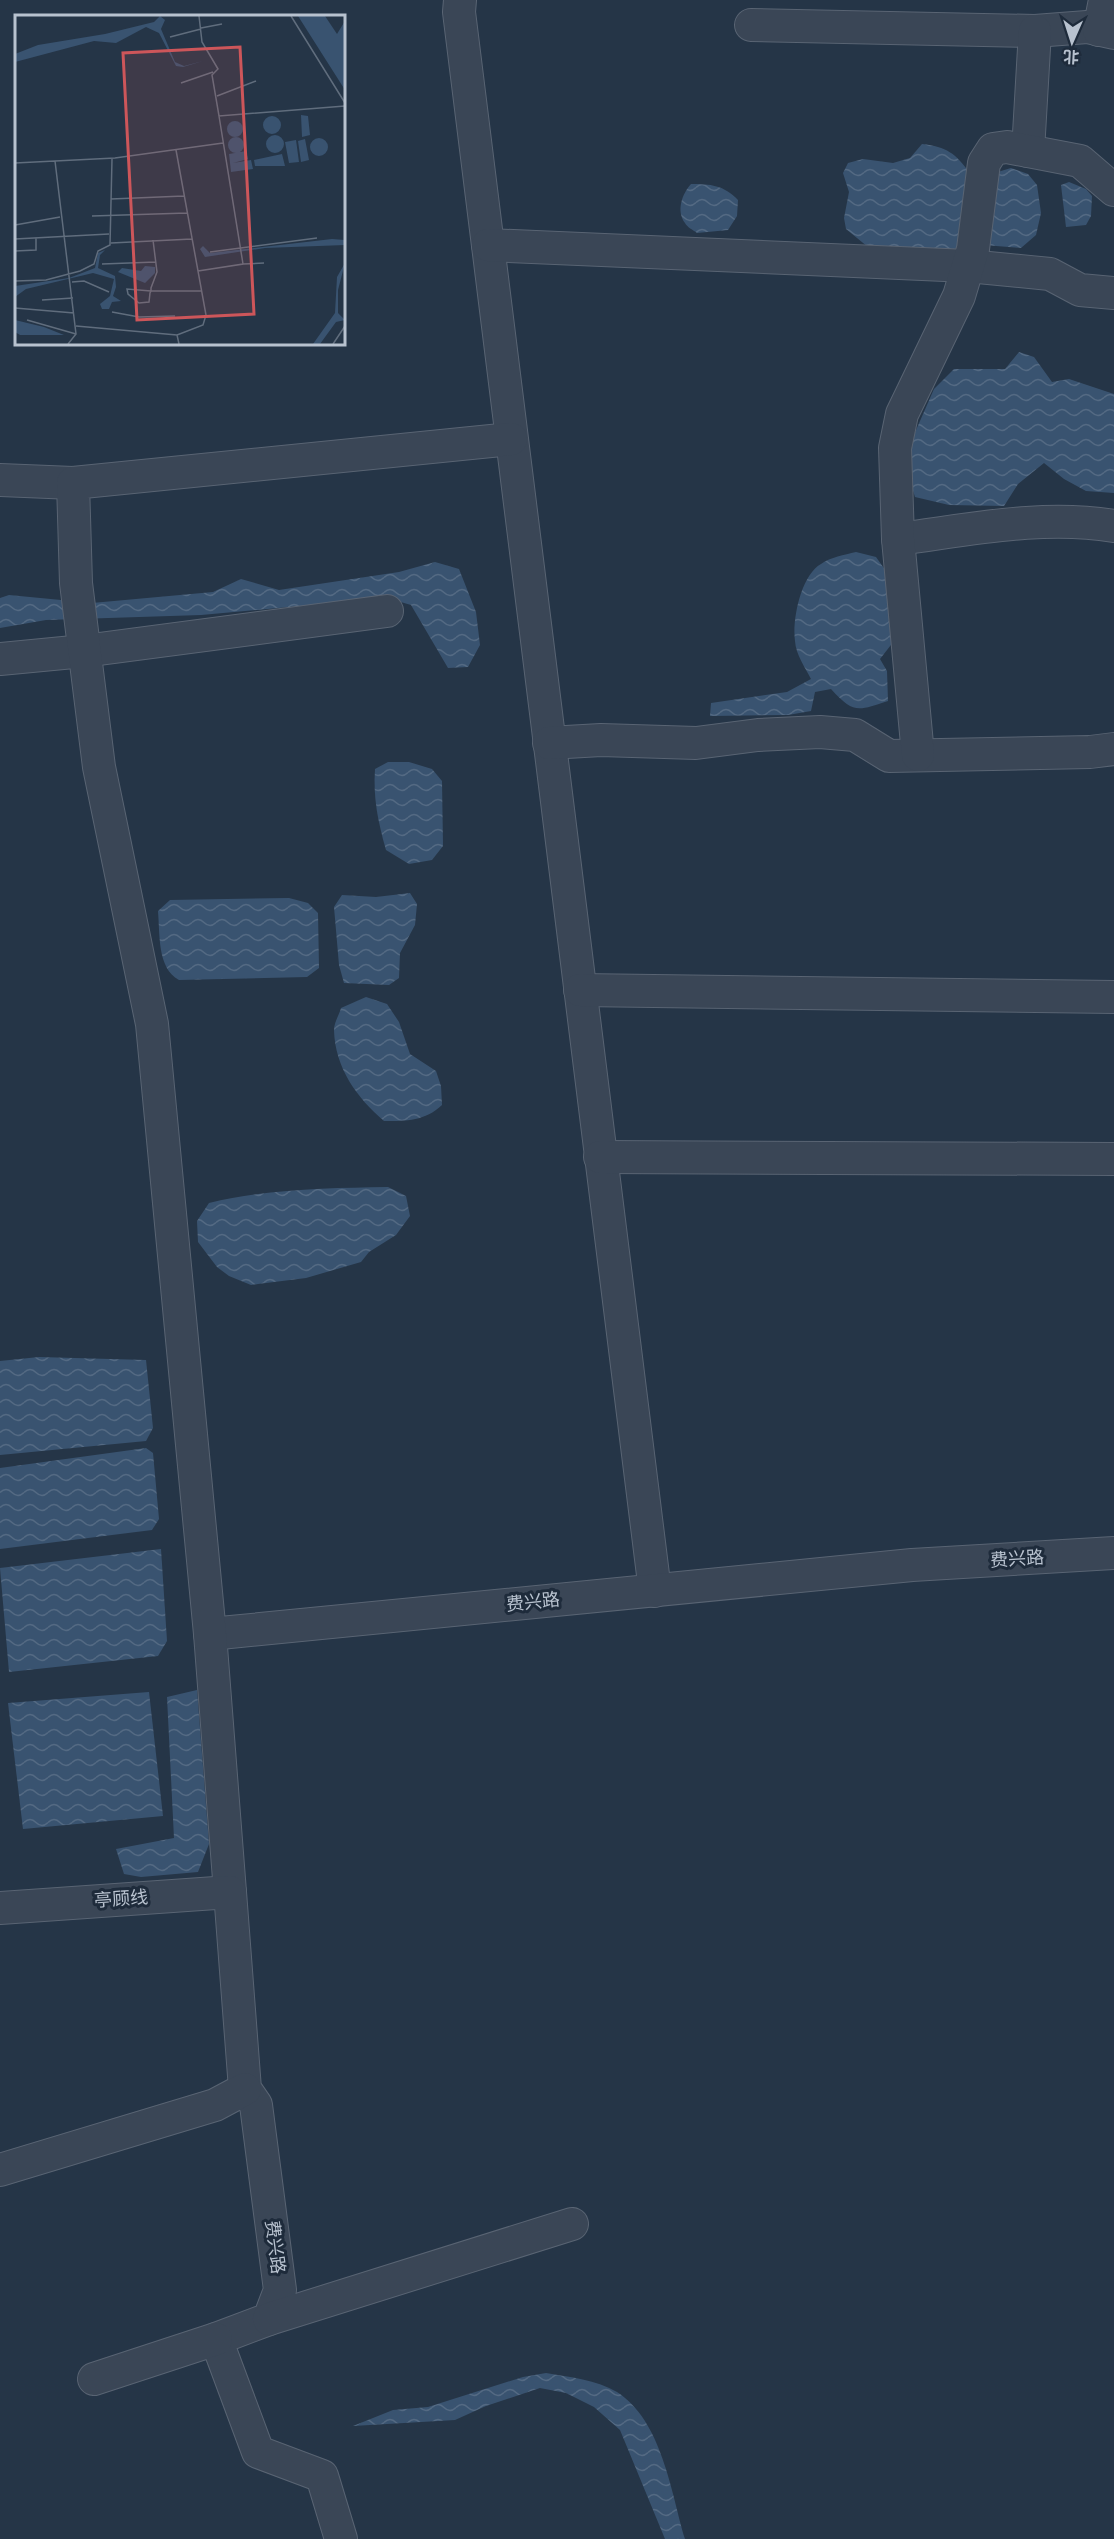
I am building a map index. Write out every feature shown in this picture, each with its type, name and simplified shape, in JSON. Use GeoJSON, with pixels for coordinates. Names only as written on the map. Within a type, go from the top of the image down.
{"type":"FeatureCollection","features":[{"type":"Feature","properties":{"kind":"street"},"geometry":{"type":"LineString","coordinates":[[460,0],[459,12],[511,439],[654,1591]]}},
{"type":"Feature","properties":{"kind":"street"},"geometry":{"type":"LineString","coordinates":[[751,25],[1035,31],[1088,27],[1106,21]]}},
{"type":"Feature","properties":{"kind":"street"},"geometry":{"type":"LineString","coordinates":[[1028,151],[1035,31]]}},
{"type":"Feature","properties":{"kind":"street"},"geometry":{"type":"LineString","coordinates":[[918,755],[898,539],[895,448],[902,414],[959,296],[973,249],[984,163],[993,149],[1007,147],[1080,161],[1114,190]]}},
{"type":"Feature","properties":{"kind":"street"},"geometry":{"type":"LineString","coordinates":[[488,245],[968,266],[1050,274],[1080,290],[1114,293]]}},
{"type":"Feature","properties":{"kind":"street"},"geometry":{"type":"LineString","coordinates":[[0,480],[73,483],[511,439]]}},
{"type":"Feature","properties":{"kind":"street"},"geometry":{"type":"LineString","coordinates":[[73,483],[76,583],[99,767],[152,1024],[210,1634]]}},
{"type":"Feature","properties":{"kind":"street"},"geometry":{"type":"LineString","coordinates":[[898,539],[1048,521],[1084,521],[1114,526]]}},
{"type":"Feature","properties":{"kind":"street"},"geometry":{"type":"LineString","coordinates":[[0,659],[83,645],[387,611]]}},
{"type":"Feature","properties":{"kind":"street"},"geometry":{"type":"LineString","coordinates":[[549,743],[601,740],[696,743],[758,735],[820,732],[855,735],[889,756],[1090,752],[1114,749]]}},
{"type":"Feature","properties":{"kind":"street"},"geometry":{"type":"LineString","coordinates":[[580,990],[1114,997]]}},
{"type":"Feature","properties":{"kind":"street"},"geometry":{"type":"LineString","coordinates":[[600,1157],[1114,1159]]}},
{"type":"Feature","properties":{"kind":"street","name":"费兴路"},"geometry":{"type":"LineString","coordinates":[[269,2319],[280,2290],[256,2105],[245,2090],[210,1634],[912,1565],[1114,1553]]}},
{"type":"Feature","properties":{"kind":"street","name":"亭顾线"},"geometry":{"type":"LineString","coordinates":[[0,1908],[231,1898]]}},
{"type":"Feature","properties":{"kind":"street"},"geometry":{"type":"LineString","coordinates":[[0,2170],[215,2105],[245,2090]]}},
{"type":"Feature","properties":{"kind":"street"},"geometry":{"type":"LineString","coordinates":[[94,2379],[269,2319],[572,2224]]}},
{"type":"Feature","properties":{"kind":"street"},"geometry":{"type":"LineString","coordinates":[[216,2339],[258,2452],[322,2476],[341,2539]]}},
{"type":"Feature","properties":{"kind":"water"},"geometry":{"type":"Polygon","coordinates":[[[922,144],[950,152],[970,173],[958,247],[945,254],[868,247],[846,229],[844,218],[849,192],[843,173],[848,163],[863,159],[893,163],[910,158],[922,144]]]}},
{"type":"Feature","properties":{"kind":"water"},"geometry":{"type":"Polygon","coordinates":[[[1011,168],[1028,174],[1037,185],[1041,213],[1036,235],[1021,248],[984,245],[991,174],[1011,168]]]}},
{"type":"Feature","properties":{"kind":"water"},"geometry":{"type":"Polygon","coordinates":[[[1069,182],[1086,189],[1092,196],[1091,216],[1086,225],[1066,227],[1061,185],[1069,182]]]}},
{"type":"Feature","properties":{"kind":"water"},"geometry":{"type":"Polygon","coordinates":[[[691,184],[716,186],[738,200],[737,216],[728,230],[697,233],[686,224],[682,218],[681,208],[685,193],[691,184]]]}},
{"type":"Feature","properties":{"kind":"water"},"geometry":{"type":"Polygon","coordinates":[[[1019,352],[1034,357],[1052,382],[1069,379],[1114,394],[1114,493],[1086,491],[1064,479],[1044,463],[1018,484],[1004,506],[949,505],[915,497],[909,478],[913,437],[934,389],[954,369],[1005,369],[1019,352]]]}},
{"type":"Feature","properties":{"kind":"water"},"geometry":{"type":"Polygon","coordinates":[[[856,552],[876,557],[888,574],[894,641],[880,659],[887,671],[888,701],[869,707],[856,708],[845,703],[831,689],[815,692],[811,711],[788,715],[710,716],[711,703],[787,692],[811,679],[799,656],[795,641],[794,632],[799,599],[808,578],[821,564],[856,552]]]}},
{"type":"Feature","properties":{"kind":"water"},"geometry":{"type":"Polygon","coordinates":[[[435,562],[459,569],[476,612],[480,645],[468,667],[448,668],[411,605],[387,598],[201,615],[46,620],[0,628],[0,598],[9,595],[92,603],[213,592],[241,579],[279,590],[399,572],[435,562]]]}},
{"type":"Feature","properties":{"kind":"water"},"geometry":{"type":"Polygon","coordinates":[[[388,762],[409,762],[432,769],[442,781],[443,846],[432,860],[409,864],[386,850],[377,810],[375,769],[388,762]]]}},
{"type":"Feature","properties":{"kind":"water"},"geometry":{"type":"Polygon","coordinates":[[[410,893],[417,904],[415,925],[400,953],[399,978],[389,985],[344,983],[339,965],[334,907],[342,895],[376,897],[410,893]]]}},
{"type":"Feature","properties":{"kind":"water"},"geometry":{"type":"Polygon","coordinates":[[[289,898],[308,903],[318,913],[319,968],[307,977],[179,980],[167,967],[161,950],[158,911],[170,900],[289,898]]]}},
{"type":"Feature","properties":{"kind":"water"},"geometry":{"type":"Polygon","coordinates":[[[366,997],[387,1004],[399,1022],[410,1054],[436,1071],[441,1086],[442,1105],[436,1110],[422,1117],[408,1120],[384,1121],[349,1081],[338,1057],[334,1027],[341,1008],[366,997]]]}},
{"type":"Feature","properties":{"kind":"water"},"geometry":{"type":"Polygon","coordinates":[[[388,1187],[406,1196],[410,1216],[396,1235],[369,1252],[361,1262],[306,1278],[251,1285],[229,1276],[217,1267],[198,1242],[197,1221],[209,1203],[276,1192],[388,1187]]]}},
{"type":"Feature","properties":{"kind":"water"},"geometry":{"type":"Polygon","coordinates":[[[39,1357],[146,1360],[153,1428],[146,1441],[0,1455],[0,1361],[39,1357]]]}},
{"type":"Feature","properties":{"kind":"water"},"geometry":{"type":"Polygon","coordinates":[[[146,1448],[153,1453],[159,1519],[152,1530],[0,1549],[0,1468],[146,1448]]]}},
{"type":"Feature","properties":{"kind":"water"},"geometry":{"type":"Polygon","coordinates":[[[161,1549],[167,1641],[158,1656],[9,1672],[0,1568],[161,1549]]]}},
{"type":"Feature","properties":{"kind":"water"},"geometry":{"type":"Polygon","coordinates":[[[197,1690],[209,1844],[198,1872],[141,1877],[124,1874],[116,1849],[174,1838],[167,1697],[197,1690]]]}},
{"type":"Feature","properties":{"kind":"water"},"geometry":{"type":"Polygon","coordinates":[[[149,1692],[163,1816],[23,1829],[8,1703],[149,1692]]]}},
{"type":"Feature","properties":{"kind":"water"},"geometry":{"type":"Polygon","coordinates":[[[546,2373],[601,2385],[617,2392],[632,2405],[645,2421],[663,2459],[685,2539],[665,2539],[620,2430],[594,2407],[566,2393],[540,2388],[486,2406],[455,2420],[353,2426],[393,2410],[428,2407],[523,2377],[546,2373]]]}}]}
